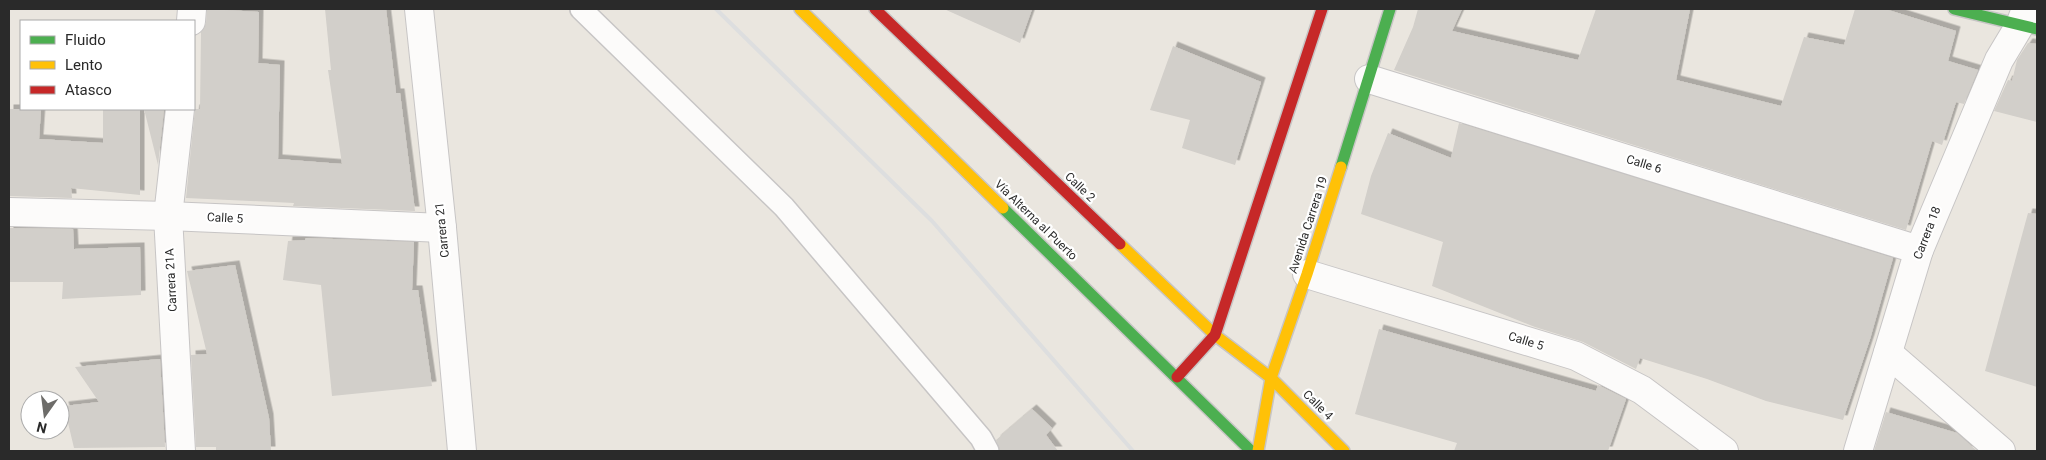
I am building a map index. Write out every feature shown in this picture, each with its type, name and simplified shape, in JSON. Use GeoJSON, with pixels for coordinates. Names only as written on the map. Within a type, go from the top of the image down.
{"type":"FeatureCollection","features":[{"type":"Feature","properties":{"kind":"main road","name":"Vía Alterna al Puerto"},"geometry":{"type":"LineString","coordinates":[[800,9],[1251,451]]}},
{"type":"Feature","properties":{"kind":"main road","name":"Calle 2"},"geometry":{"type":"LineString","coordinates":[[875,9],[1215,336],[1271,378]]}},
{"type":"Feature","properties":{"kind":"main road"},"geometry":{"type":"LineString","coordinates":[[1177,377],[1215,336],[1322,9]]}},
{"type":"Feature","properties":{"kind":"main road","name":"Avenida Carrera 19"},"geometry":{"type":"LineString","coordinates":[[1258,451],[1271,378],[1307,274],[1390,9]]}},
{"type":"Feature","properties":{"kind":"main road"},"geometry":{"type":"LineString","coordinates":[[1954,9],[2028,21]]}},
{"type":"Feature","properties":{"kind":"main road","name":"Calle 4"},"geometry":{"type":"LineString","coordinates":[[1271,378],[1344,451]]}},
{"type":"Feature","properties":{"kind":"street","name":"Carrera 21"},"geometry":{"type":"LineString","coordinates":[[419,9],[442,228],[462,451]]}},
{"type":"Feature","properties":{"kind":"street","name":"Carrera 18"},"geometry":{"type":"LineString","coordinates":[[1858,451],[1919,250],[1999,60],[2028,21]]}},
{"type":"Feature","properties":{"kind":"street","name":"Calle 6"},"geometry":{"type":"LineString","coordinates":[[1369,79],[1919,250]]}},
{"type":"Feature","properties":{"kind":"street","name":"Carrera 21A"},"geometry":{"type":"LineString","coordinates":[[180,110],[168,216],[181,451]]}},
{"type":"Feature","properties":{"kind":"street","name":"Calle 5"},"geometry":{"type":"LineString","coordinates":[[9,212],[168,216],[442,228]]}},
{"type":"Feature","properties":{"kind":"street","name":"Calle 5"},"geometry":{"type":"LineString","coordinates":[[1307,274],[1576,356],[1642,390],[1724,451]]}},
{"type":"Feature","properties":{"kind":"street"},"geometry":{"type":"LineString","coordinates":[[1888,353],[2001,451]]}},
{"type":"Feature","properties":{"kind":"lane"},"geometry":{"type":"LineString","coordinates":[[581,9],[784,207],[981,438],[988,451]]}},
{"type":"Feature","properties":{"kind":"building"},"geometry":{"type":"Polygon","coordinates":[[[207,9],[259,12],[258,63],[280,65],[278,159],[342,164],[328,70],[331,70],[325,9],[386,9],[396,93],[400,93],[415,211],[293,206],[294,203],[186,198],[195,109],[200,109],[201,32],[206,23],[207,9]]]}},
{"type":"Feature","properties":{"kind":"building"},"geometry":{"type":"Polygon","coordinates":[[[944,9],[1032,9],[1020,43],[944,9]]]}},
{"type":"Feature","properties":{"kind":"building"},"geometry":{"type":"Polygon","coordinates":[[[1418,9],[1462,9],[1452,31],[1578,60],[1596,9],[1690,9],[1676,80],[1781,106],[1804,37],[1844,45],[1855,9],[1885,9],[1956,31],[1948,61],[1978,70],[1964,104],[1956,102],[1942,145],[1932,141],[1906,230],[1394,70],[1413,27],[1418,9]]]}},
{"type":"Feature","properties":{"kind":"building"},"geometry":{"type":"Polygon","coordinates":[[[2028,43],[2037,44],[2037,122],[1994,111],[2008,80],[2012,81],[2017,60],[2028,43]]]}},
{"type":"Feature","properties":{"kind":"building"},"geometry":{"type":"Polygon","coordinates":[[[1173,46],[1261,82],[1235,165],[1182,148],[1190,120],[1150,110],[1173,46]]]}},
{"type":"Feature","properties":{"kind":"building"},"geometry":{"type":"Polygon","coordinates":[[[9,109],[41,110],[39,139],[103,143],[103,110],[140,110],[140,195],[71,188],[72,198],[9,196],[9,109]]]}},
{"type":"Feature","properties":{"kind":"building"},"geometry":{"type":"Polygon","coordinates":[[[144,110],[164,110],[158,165],[144,110]]]}},
{"type":"Feature","properties":{"kind":"building"},"geometry":{"type":"Polygon","coordinates":[[[1459,123],[1893,258],[1870,339],[1843,420],[1766,401],[1707,379],[1640,358],[1636,369],[1583,342],[1535,327],[1432,286],[1443,242],[1361,214],[1371,176],[1388,133],[1451,158],[1459,123]]]}},
{"type":"Feature","properties":{"kind":"building"},"geometry":{"type":"Polygon","coordinates":[[[2028,213],[2037,214],[2037,387],[1985,371],[2028,213]]]}},
{"type":"Feature","properties":{"kind":"building"},"geometry":{"type":"Polygon","coordinates":[[[9,228],[73,229],[74,249],[140,247],[141,295],[62,299],[63,282],[9,282],[9,228]]]}},
{"type":"Feature","properties":{"kind":"building"},"geometry":{"type":"Polygon","coordinates":[[[306,238],[414,242],[412,290],[418,290],[432,386],[332,396],[321,285],[283,280],[288,241],[305,240],[306,238]]]}},
{"type":"Feature","properties":{"kind":"building"},"geometry":{"type":"Polygon","coordinates":[[[235,265],[269,418],[271,451],[216,451],[216,447],[196,447],[191,355],[207,354],[187,271],[235,265]]]}},
{"type":"Feature","properties":{"kind":"building"},"geometry":{"type":"Polygon","coordinates":[[[1379,329],[1596,391],[1598,385],[1626,399],[1608,451],[1454,451],[1457,443],[1355,414],[1379,329]]]}},
{"type":"Feature","properties":{"kind":"building"},"geometry":{"type":"Polygon","coordinates":[[[160,359],[165,447],[74,448],[70,431],[70,405],[99,402],[75,367],[160,359]]]}},
{"type":"Feature","properties":{"kind":"building"},"geometry":{"type":"Polygon","coordinates":[[[1032,409],[1052,428],[1046,435],[1058,451],[1000,451],[996,440],[1032,409]]]}},
{"type":"Feature","properties":{"kind":"building"},"geometry":{"type":"Polygon","coordinates":[[[1886,412],[1957,433],[1977,451],[1874,451],[1886,412]]]}},
{"type":"Feature","properties":{"kind":"railway"},"geometry":{"type":"LineString","coordinates":[[716,9],[932,221],[1133,451]]}},
{"type":"Feature","properties":{"kind":"traffic: fast"},"geometry":{"type":"LineString","coordinates":[[1341,167],[1390,9]]}},
{"type":"Feature","properties":{"kind":"traffic: fast"},"geometry":{"type":"LineString","coordinates":[[1954,9],[2037,29]]}},
{"type":"Feature","properties":{"kind":"traffic: fast"},"geometry":{"type":"LineString","coordinates":[[1003,208],[1251,451]]}},
{"type":"Feature","properties":{"kind":"traffic: slow"},"geometry":{"type":"LineString","coordinates":[[800,9],[1003,208]]}},
{"type":"Feature","properties":{"kind":"traffic: slow"},"geometry":{"type":"LineString","coordinates":[[1258,451],[1271,378],[1341,167]]}},
{"type":"Feature","properties":{"kind":"traffic: slow"},"geometry":{"type":"LineString","coordinates":[[1120,244],[1215,335],[1271,378],[1344,451]]}},
{"type":"Feature","properties":{"kind":"traffic: jam"},"geometry":{"type":"LineString","coordinates":[[875,9],[1120,244]]}},
{"type":"Feature","properties":{"kind":"traffic: jam"},"geometry":{"type":"LineString","coordinates":[[1177,377],[1215,335],[1322,9]]}}]}
